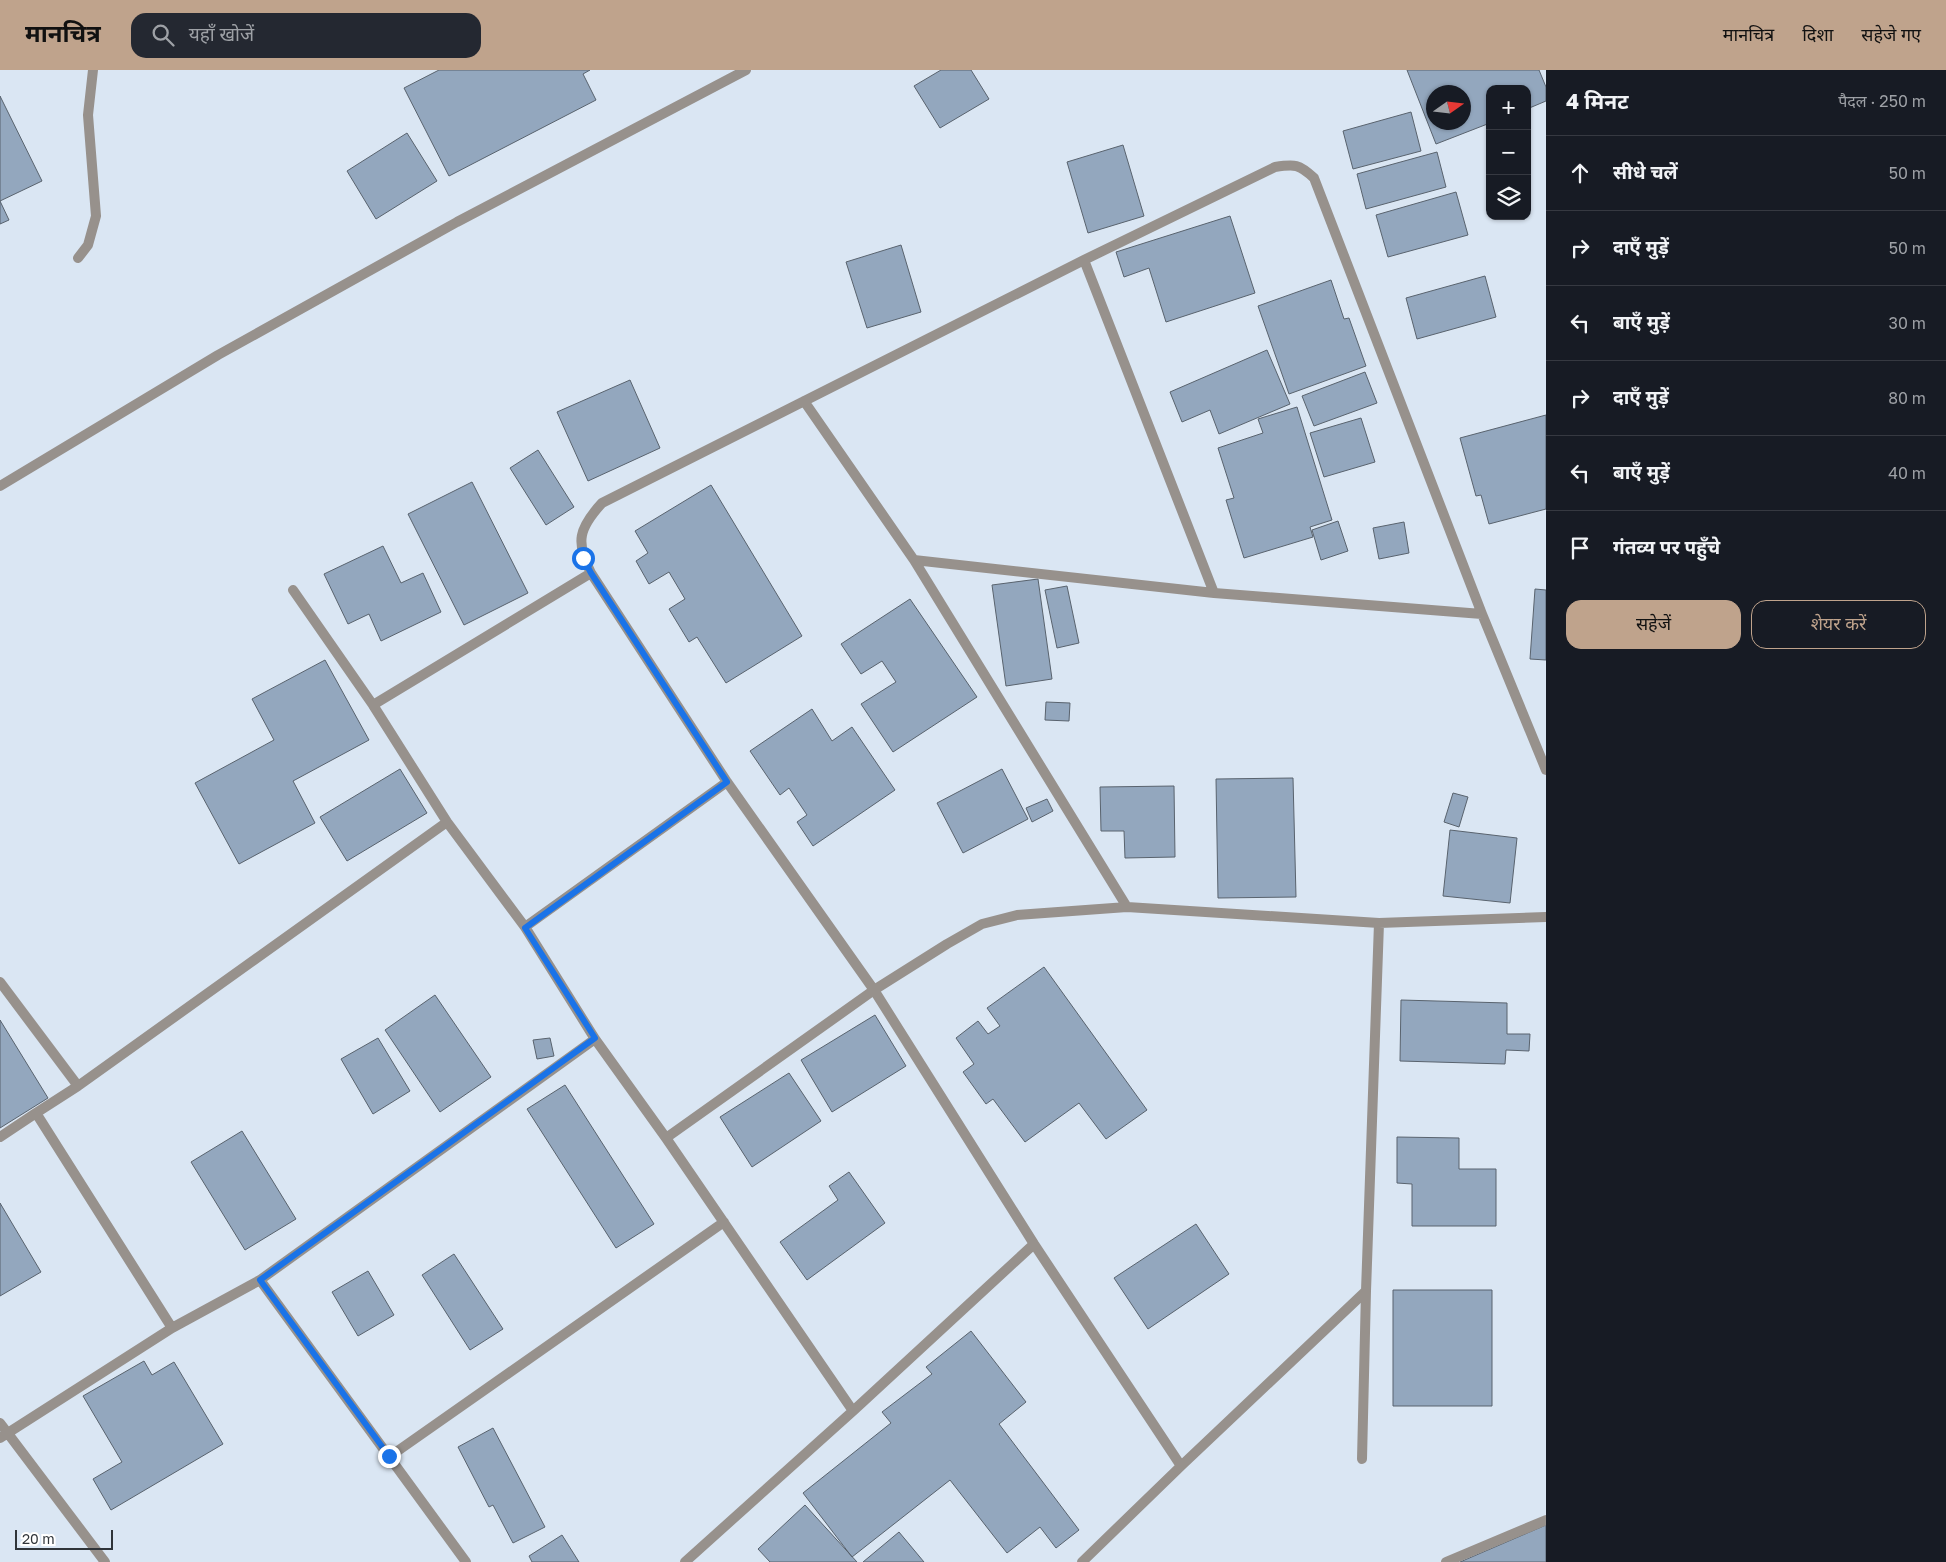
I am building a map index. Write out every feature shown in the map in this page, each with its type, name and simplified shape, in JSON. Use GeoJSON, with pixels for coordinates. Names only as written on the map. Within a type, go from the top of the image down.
{"type":"FeatureCollection","features":[{"type":"Feature","properties":{"kind":"street"},"geometry":{"type":"LineString","coordinates":[[78,258],[88,245],[96,216],[88,115],[93,70]]}},
{"type":"Feature","properties":{"kind":"street"},"geometry":{"type":"LineString","coordinates":[[0,486],[235,345],[457,222],[746,70]]}},
{"type":"Feature","properties":{"kind":"street"},"geometry":{"type":"LineString","coordinates":[[1181,1466],[1034,1244],[874,990],[727,782],[591,573],[583,558],[580,540],[589,517],[602,503],[1084,260],[1275,167],[1291,164],[1302,167],[1314,178],[1482,614],[1546,770]]}},
{"type":"Feature","properties":{"kind":"street"},"geometry":{"type":"LineString","coordinates":[[1084,260],[1214,593]]}},
{"type":"Feature","properties":{"kind":"street"},"geometry":{"type":"LineString","coordinates":[[804,401],[914,560],[1127,907]]}},
{"type":"Feature","properties":{"kind":"street"},"geometry":{"type":"LineString","coordinates":[[914,560],[1214,593],[1482,614]]}},
{"type":"Feature","properties":{"kind":"street"},"geometry":{"type":"LineString","coordinates":[[374,705],[591,573]]}},
{"type":"Feature","properties":{"kind":"street"},"geometry":{"type":"LineString","coordinates":[[293,590],[374,705],[447,822],[525,928],[595,1038],[666,1138],[853,1411]]}},
{"type":"Feature","properties":{"kind":"street"},"geometry":{"type":"LineString","coordinates":[[525,928],[727,782]]}},
{"type":"Feature","properties":{"kind":"street"},"geometry":{"type":"LineString","coordinates":[[0,1137],[78,1086],[447,822]]}},
{"type":"Feature","properties":{"kind":"street"},"geometry":{"type":"LineString","coordinates":[[666,1138],[874,990],[982,924],[1018,915],[1127,907],[1379,923],[1546,917]]}},
{"type":"Feature","properties":{"kind":"street"},"geometry":{"type":"LineString","coordinates":[[1362,1459],[1379,923]]}},
{"type":"Feature","properties":{"kind":"street"},"geometry":{"type":"LineString","coordinates":[[0,982],[78,1086]]}},
{"type":"Feature","properties":{"kind":"street"},"geometry":{"type":"LineString","coordinates":[[3,1435],[172,1328],[260,1280],[595,1038]]}},
{"type":"Feature","properties":{"kind":"street"},"geometry":{"type":"LineString","coordinates":[[36,1113],[172,1328]]}},
{"type":"Feature","properties":{"kind":"street"},"geometry":{"type":"LineString","coordinates":[[389,1456],[724,1222]]}},
{"type":"Feature","properties":{"kind":"street"},"geometry":{"type":"LineString","coordinates":[[685,1562],[853,1411],[1034,1244]]}},
{"type":"Feature","properties":{"kind":"street"},"geometry":{"type":"LineString","coordinates":[[260,1280],[466,1562]]}},
{"type":"Feature","properties":{"kind":"street"},"geometry":{"type":"LineString","coordinates":[[1082,1562],[1366,1291]]}},
{"type":"Feature","properties":{"kind":"street"},"geometry":{"type":"LineString","coordinates":[[0,1423],[3,1435],[105,1562]]}},
{"type":"Feature","properties":{"kind":"street"},"geometry":{"type":"LineString","coordinates":[[1446,1562],[1546,1520]]}},
{"type":"Feature","properties":{"kind":"building"},"geometry":{"type":"Polygon","coordinates":[[[439,70],[590,70],[583,74],[596,100],[449,176],[404,88],[439,70]]]}},
{"type":"Feature","properties":{"kind":"building"},"geometry":{"type":"Polygon","coordinates":[[[941,70],[971,70],[989,99],[940,128],[914,86],[941,70]]]}},
{"type":"Feature","properties":{"kind":"building"},"geometry":{"type":"Polygon","coordinates":[[[1407,70],[1539,70],[1546,87],[1546,101],[1531,107],[1531,85],[1486,85],[1486,125],[1436,144],[1431,130],[1471,130],[1471,85],[1426,85],[1426,118],[1407,70]]]}},
{"type":"Feature","properties":{"kind":"building"},"geometry":{"type":"Polygon","coordinates":[[[0,96],[42,181],[0,201],[0,96]]]}},
{"type":"Feature","properties":{"kind":"building"},"geometry":{"type":"Polygon","coordinates":[[[1411,112],[1421,151],[1353,169],[1343,131],[1411,112]]]}},
{"type":"Feature","properties":{"kind":"building"},"geometry":{"type":"Polygon","coordinates":[[[407,133],[437,181],[376,219],[347,171],[407,133]]]}},
{"type":"Feature","properties":{"kind":"building"},"geometry":{"type":"Polygon","coordinates":[[[1123,145],[1144,216],[1088,233],[1067,162],[1123,145]]]}},
{"type":"Feature","properties":{"kind":"building"},"geometry":{"type":"Polygon","coordinates":[[[1437,152],[1446,187],[1366,209],[1357,174],[1437,152]]]}},
{"type":"Feature","properties":{"kind":"building"},"geometry":{"type":"Polygon","coordinates":[[[1456,192],[1468,235],[1388,257],[1376,215],[1456,192]]]}},
{"type":"Feature","properties":{"kind":"building"},"geometry":{"type":"Polygon","coordinates":[[[0,201],[9,220],[0,224],[0,201]]]}},
{"type":"Feature","properties":{"kind":"building"},"geometry":{"type":"Polygon","coordinates":[[[1230,216],[1255,293],[1166,322],[1149,268],[1124,277],[1116,252],[1230,216]]]}},
{"type":"Feature","properties":{"kind":"building"},"geometry":{"type":"Polygon","coordinates":[[[901,245],[921,312],[867,328],[846,262],[901,245]]]}},
{"type":"Feature","properties":{"kind":"building"},"geometry":{"type":"Polygon","coordinates":[[[1485,276],[1496,317],[1417,339],[1406,298],[1485,276]]]}},
{"type":"Feature","properties":{"kind":"building"},"geometry":{"type":"Polygon","coordinates":[[[1331,280],[1344,319],[1349,318],[1366,366],[1289,394],[1258,306],[1331,280]]]}},
{"type":"Feature","properties":{"kind":"building"},"geometry":{"type":"Polygon","coordinates":[[[1267,350],[1290,404],[1219,434],[1210,410],[1182,422],[1170,392],[1267,350]]]}},
{"type":"Feature","properties":{"kind":"building"},"geometry":{"type":"Polygon","coordinates":[[[1365,372],[1377,403],[1314,426],[1302,396],[1365,372]]]}},
{"type":"Feature","properties":{"kind":"building"},"geometry":{"type":"Polygon","coordinates":[[[630,380],[660,448],[588,481],[557,412],[630,380]]]}},
{"type":"Feature","properties":{"kind":"building"},"geometry":{"type":"Polygon","coordinates":[[[1297,407],[1332,520],[1310,527],[1313,537],[1244,558],[1226,500],[1234,498],[1218,448],[1263,433],[1258,419],[1297,407]]]}},
{"type":"Feature","properties":{"kind":"building"},"geometry":{"type":"Polygon","coordinates":[[[1546,415],[1546,509],[1489,524],[1481,495],[1476,496],[1460,438],[1546,415]]]}},
{"type":"Feature","properties":{"kind":"building"},"geometry":{"type":"Polygon","coordinates":[[[1361,418],[1375,462],[1324,477],[1310,433],[1361,418]]]}},
{"type":"Feature","properties":{"kind":"building"},"geometry":{"type":"Polygon","coordinates":[[[538,450],[574,507],[546,525],[510,468],[538,450]]]}},
{"type":"Feature","properties":{"kind":"building"},"geometry":{"type":"Polygon","coordinates":[[[472,482],[528,593],[464,625],[408,514],[472,482]]]}},
{"type":"Feature","properties":{"kind":"building"},"geometry":{"type":"Polygon","coordinates":[[[711,485],[802,636],[726,683],[697,637],[689,642],[669,609],[685,599],[669,572],[649,584],[636,561],[648,553],[635,531],[711,485]]]}},
{"type":"Feature","properties":{"kind":"building"},"geometry":{"type":"Polygon","coordinates":[[[1338,521],[1348,551],[1321,560],[1312,530],[1338,521]]]}},
{"type":"Feature","properties":{"kind":"building"},"geometry":{"type":"Polygon","coordinates":[[[1404,522],[1409,553],[1379,559],[1373,528],[1404,522]]]}},
{"type":"Feature","properties":{"kind":"building"},"geometry":{"type":"Polygon","coordinates":[[[383,546],[401,583],[423,573],[441,612],[381,641],[369,614],[348,624],[324,574],[383,546]]]}},
{"type":"Feature","properties":{"kind":"building"},"geometry":{"type":"Polygon","coordinates":[[[1038,579],[1052,679],[1006,686],[992,585],[1038,579]]]}},
{"type":"Feature","properties":{"kind":"building"},"geometry":{"type":"Polygon","coordinates":[[[1067,586],[1079,643],[1057,648],[1045,590],[1067,586]]]}},
{"type":"Feature","properties":{"kind":"building"},"geometry":{"type":"Polygon","coordinates":[[[1535,589],[1546,590],[1546,660],[1530,659],[1535,589]]]}},
{"type":"Feature","properties":{"kind":"building"},"geometry":{"type":"Polygon","coordinates":[[[910,599],[977,697],[893,752],[861,704],[896,682],[882,661],[861,674],[841,644],[910,599]]]}},
{"type":"Feature","properties":{"kind":"building"},"geometry":{"type":"Polygon","coordinates":[[[325,660],[369,740],[293,781],[315,823],[239,864],[195,783],[274,740],[252,699],[325,660]]]}},
{"type":"Feature","properties":{"kind":"building"},"geometry":{"type":"Polygon","coordinates":[[[1046,702],[1070,703],[1069,721],[1045,720],[1046,702]]]}},
{"type":"Feature","properties":{"kind":"building"},"geometry":{"type":"Polygon","coordinates":[[[812,709],[832,741],[852,727],[895,790],[813,846],[797,822],[807,815],[789,788],[780,795],[750,751],[812,709]]]}},
{"type":"Feature","properties":{"kind":"building"},"geometry":{"type":"Polygon","coordinates":[[[400,769],[427,813],[347,861],[320,817],[400,769]]]}},
{"type":"Feature","properties":{"kind":"building"},"geometry":{"type":"Polygon","coordinates":[[[1002,769],[1028,819],[963,853],[937,803],[1002,769]]]}},
{"type":"Feature","properties":{"kind":"building"},"geometry":{"type":"Polygon","coordinates":[[[1293,778],[1296,897],[1218,898],[1216,779],[1293,778]]]}},
{"type":"Feature","properties":{"kind":"building"},"geometry":{"type":"Polygon","coordinates":[[[1174,786],[1175,857],[1125,858],[1124,831],[1101,831],[1100,787],[1174,786]]]}},
{"type":"Feature","properties":{"kind":"building"},"geometry":{"type":"Polygon","coordinates":[[[1453,793],[1468,797],[1459,827],[1444,822],[1453,793]]]}},
{"type":"Feature","properties":{"kind":"building"},"geometry":{"type":"Polygon","coordinates":[[[1047,799],[1053,811],[1032,822],[1026,808],[1047,799]]]}},
{"type":"Feature","properties":{"kind":"building"},"geometry":{"type":"Polygon","coordinates":[[[1450,830],[1517,838],[1510,903],[1443,896],[1450,830]]]}},
{"type":"Feature","properties":{"kind":"building"},"geometry":{"type":"Polygon","coordinates":[[[1044,967],[1147,1110],[1106,1139],[1079,1103],[1025,1142],[993,1099],[986,1104],[963,1072],[974,1064],[956,1038],[978,1021],[988,1034],[1000,1026],[987,1008],[1044,967]]]}},
{"type":"Feature","properties":{"kind":"building"},"geometry":{"type":"Polygon","coordinates":[[[435,995],[491,1077],[440,1112],[385,1030],[435,995]]]}},
{"type":"Feature","properties":{"kind":"building"},"geometry":{"type":"Polygon","coordinates":[[[1401,1000],[1507,1003],[1507,1034],[1530,1034],[1529,1051],[1506,1050],[1505,1064],[1400,1061],[1401,1000]]]}},
{"type":"Feature","properties":{"kind":"building"},"geometry":{"type":"Polygon","coordinates":[[[875,1015],[906,1066],[832,1112],[801,1060],[875,1015]]]}},
{"type":"Feature","properties":{"kind":"building"},"geometry":{"type":"Polygon","coordinates":[[[0,1020],[48,1098],[0,1128],[0,1020]]]}},
{"type":"Feature","properties":{"kind":"building"},"geometry":{"type":"Polygon","coordinates":[[[378,1038],[410,1091],[373,1114],[341,1059],[378,1038]]]}},
{"type":"Feature","properties":{"kind":"building"},"geometry":{"type":"Polygon","coordinates":[[[550,1038],[554,1056],[537,1059],[533,1040],[550,1038]]]}},
{"type":"Feature","properties":{"kind":"building"},"geometry":{"type":"Polygon","coordinates":[[[789,1073],[821,1121],[752,1167],[720,1117],[789,1073]]]}},
{"type":"Feature","properties":{"kind":"building"},"geometry":{"type":"Polygon","coordinates":[[[565,1085],[654,1224],[616,1248],[527,1109],[565,1085]]]}},
{"type":"Feature","properties":{"kind":"building"},"geometry":{"type":"Polygon","coordinates":[[[242,1131],[296,1219],[245,1250],[191,1162],[242,1131]]]}},
{"type":"Feature","properties":{"kind":"building"},"geometry":{"type":"Polygon","coordinates":[[[1397,1137],[1459,1138],[1459,1169],[1496,1169],[1496,1226],[1412,1226],[1412,1184],[1397,1183],[1397,1137]]]}},
{"type":"Feature","properties":{"kind":"building"},"geometry":{"type":"Polygon","coordinates":[[[849,1172],[885,1223],[807,1280],[780,1242],[838,1200],[829,1186],[849,1172]]]}},
{"type":"Feature","properties":{"kind":"building"},"geometry":{"type":"Polygon","coordinates":[[[0,1203],[41,1272],[0,1296],[0,1203]]]}},
{"type":"Feature","properties":{"kind":"building"},"geometry":{"type":"Polygon","coordinates":[[[1196,1224],[1229,1274],[1148,1329],[1114,1278],[1196,1224]]]}},
{"type":"Feature","properties":{"kind":"building"},"geometry":{"type":"Polygon","coordinates":[[[454,1254],[503,1329],[470,1350],[422,1275],[454,1254]]]}},
{"type":"Feature","properties":{"kind":"building"},"geometry":{"type":"Polygon","coordinates":[[[368,1271],[394,1315],[358,1336],[332,1292],[368,1271]]]}},
{"type":"Feature","properties":{"kind":"building"},"geometry":{"type":"Polygon","coordinates":[[[1393,1290],[1492,1290],[1492,1406],[1393,1406],[1393,1290]]]}},
{"type":"Feature","properties":{"kind":"building"},"geometry":{"type":"Polygon","coordinates":[[[971,1331],[1026,1402],[999,1424],[1079,1530],[1056,1548],[1040,1527],[1007,1553],[950,1480],[852,1557],[803,1493],[891,1423],[882,1412],[932,1374],[926,1367],[971,1331]]]}},
{"type":"Feature","properties":{"kind":"building"},"geometry":{"type":"Polygon","coordinates":[[[144,1361],[152,1375],[174,1362],[223,1444],[111,1510],[93,1479],[122,1462],[83,1396],[144,1361]]]}},
{"type":"Feature","properties":{"kind":"building"},"geometry":{"type":"Polygon","coordinates":[[[493,1428],[545,1527],[513,1543],[493,1505],[489,1507],[458,1447],[493,1428]]]}},
{"type":"Feature","properties":{"kind":"building"},"geometry":{"type":"Polygon","coordinates":[[[805,1505],[857,1562],[770,1562],[758,1549],[805,1505]]]}},
{"type":"Feature","properties":{"kind":"building"},"geometry":{"type":"Polygon","coordinates":[[[1546,1525],[1546,1562],[1460,1562],[1546,1525]]]}},
{"type":"Feature","properties":{"kind":"building"},"geometry":{"type":"Polygon","coordinates":[[[899,1532],[924,1562],[863,1562],[899,1532]]]}},
{"type":"Feature","properties":{"kind":"building"},"geometry":{"type":"Polygon","coordinates":[[[562,1535],[579,1562],[532,1562],[529,1556],[562,1535]]]}},
{"type":"Feature","properties":{"kind":"route"},"geometry":{"type":"LineString","coordinates":[[389,1456],[260,1280],[595,1038],[525,928],[727,782],[583,558]]}}]}
